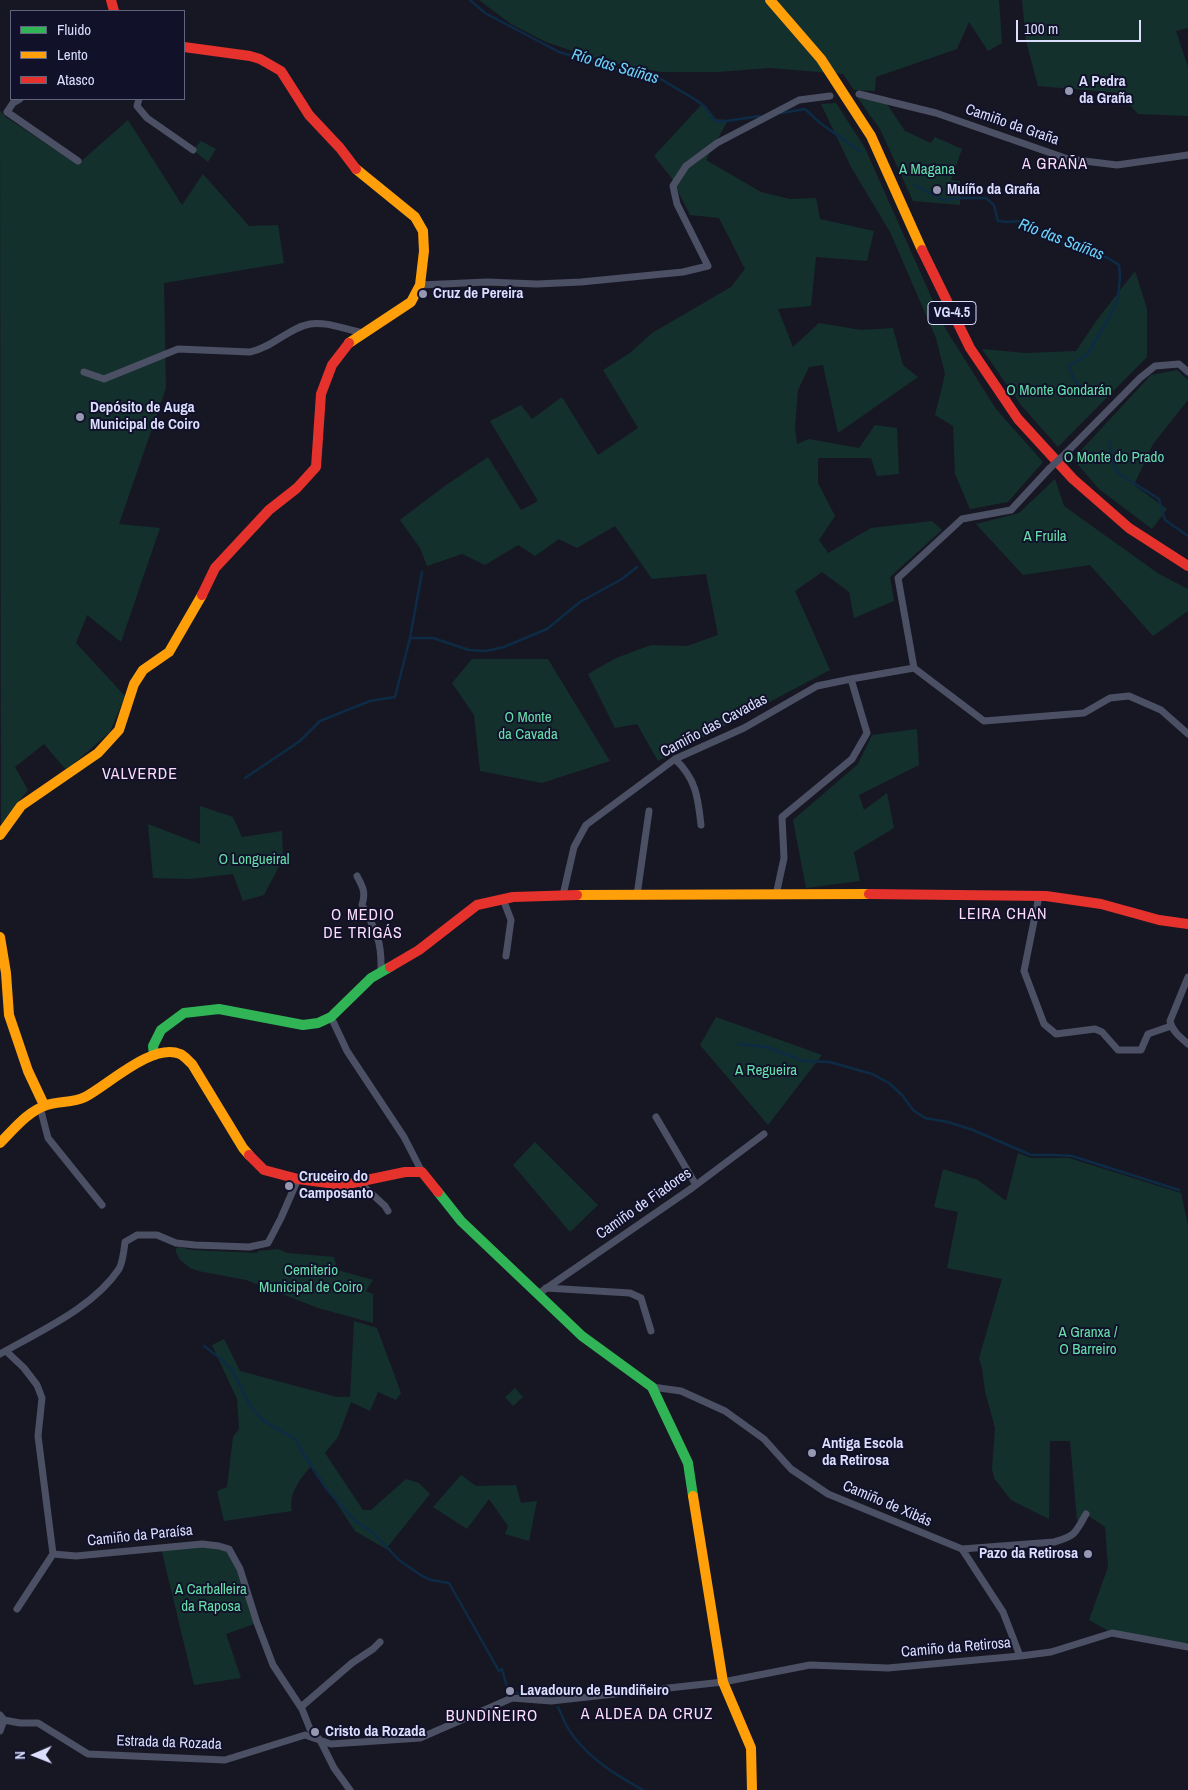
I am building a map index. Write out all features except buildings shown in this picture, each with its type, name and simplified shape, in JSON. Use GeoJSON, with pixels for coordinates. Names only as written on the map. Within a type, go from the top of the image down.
{"type":"FeatureCollection","features":[{"type":"Feature","properties":{"kind":"main road","name":"VG-4.5"},"geometry":{"type":"LineString","coordinates":[[770,0],[821,59],[871,136],[939,287],[970,348],[1018,419],[1073,479],[1129,528],[1188,566]]}},
{"type":"Feature","properties":{"kind":"main road"},"geometry":{"type":"LineString","coordinates":[[0,835],[22,806],[98,753],[119,730],[134,684],[143,670],[169,652],[194,611],[215,568],[269,510],[297,488],[316,467],[321,394],[337,357],[347,344],[411,302],[420,286],[424,251],[422,232],[415,217],[359,173],[340,148],[309,115],[281,71],[250,56],[185,47]]}},
{"type":"Feature","properties":{"kind":"main road"},"geometry":{"type":"LineString","coordinates":[[154,1055],[153,1046],[161,1030],[184,1013],[219,1008],[303,1025],[318,1023],[330,1017],[371,978],[419,950],[477,905],[513,897],[563,895],[870,894],[1039,896],[1060,897],[1101,904],[1159,920],[1188,924]]}},
{"type":"Feature","properties":{"kind":"main road"},"geometry":{"type":"LineString","coordinates":[[0,937],[6,973],[9,1015],[42,1106]]}},
{"type":"Feature","properties":{"kind":"main road"},"geometry":{"type":"LineString","coordinates":[[0,1143],[35,1110],[42,1106],[83,1098],[116,1076],[154,1055],[167,1053],[180,1054],[192,1064],[243,1148],[264,1170],[298,1178],[343,1185],[405,1172],[422,1172],[461,1221],[541,1291],[582,1336],[652,1386],[688,1463],[722,1682],[751,1748],[752,1790]]}},
{"type":"Feature","properties":{"kind":"street","name":"Camiño da Graña"},"geometry":{"type":"LineString","coordinates":[[859,94],[936,113],[1068,159],[1117,165],[1188,155]]}},
{"type":"Feature","properties":{"kind":"street"},"geometry":{"type":"LineString","coordinates":[[420,286],[487,282],[537,284],[581,282],[683,272],[708,266],[676,204],[674,195],[673,186],[686,166],[717,143],[799,100],[830,96]]}},
{"type":"Feature","properties":{"kind":"street"},"geometry":{"type":"LineString","coordinates":[[18,100],[13,103],[7,112],[78,161]]}},
{"type":"Feature","properties":{"kind":"street"},"geometry":{"type":"LineString","coordinates":[[139,100],[137,106],[147,118],[193,150]]}},
{"type":"Feature","properties":{"kind":"street"},"geometry":{"type":"LineString","coordinates":[[84,372],[104,379],[178,349],[243,352],[259,350],[308,324],[318,324],[364,333]]}},
{"type":"Feature","properties":{"kind":"street"},"geometry":{"type":"LineString","coordinates":[[1188,372],[1179,364],[1155,366],[1140,378],[1011,510],[962,519],[898,578],[914,668],[984,721],[1084,713],[1110,698],[1129,696],[1161,710],[1188,734]]}},
{"type":"Feature","properties":{"kind":"street","name":"Camiño das Cavadas"},"geometry":{"type":"LineString","coordinates":[[563,895],[574,846],[586,825],[675,759],[744,728],[817,686],[914,668]]}},
{"type":"Feature","properties":{"kind":"street"},"geometry":{"type":"LineString","coordinates":[[776,895],[784,858],[782,817],[852,759],[867,733],[851,679]]}},
{"type":"Feature","properties":{"kind":"street"},"geometry":{"type":"LineString","coordinates":[[675,759],[686,769],[694,785],[702,825]]}},
{"type":"Feature","properties":{"kind":"street"},"geometry":{"type":"LineString","coordinates":[[637,895],[649,812]]}},
{"type":"Feature","properties":{"kind":"street"},"geometry":{"type":"LineString","coordinates":[[357,876],[364,888],[365,896],[362,906],[376,929],[380,942],[381,972]]}},
{"type":"Feature","properties":{"kind":"street"},"geometry":{"type":"LineString","coordinates":[[1039,896],[1024,971],[1044,1024],[1056,1034],[1094,1030],[1102,1032],[1118,1050],[1141,1050],[1148,1034],[1171,1026]]}},
{"type":"Feature","properties":{"kind":"street"},"geometry":{"type":"LineString","coordinates":[[503,899],[510,920],[506,956]]}},
{"type":"Feature","properties":{"kind":"street"},"geometry":{"type":"LineString","coordinates":[[1188,977],[1170,1021],[1171,1026],[1188,1044]]}},
{"type":"Feature","properties":{"kind":"street"},"geometry":{"type":"LineString","coordinates":[[330,1017],[347,1051],[404,1137],[422,1172]]}},
{"type":"Feature","properties":{"kind":"street"},"geometry":{"type":"LineString","coordinates":[[42,1106],[48,1138],[102,1205]]}},
{"type":"Feature","properties":{"kind":"street"},"geometry":{"type":"LineString","coordinates":[[656,1117],[696,1185]]}},
{"type":"Feature","properties":{"kind":"street","name":"Camiño de Fiadores"},"geometry":{"type":"LineString","coordinates":[[541,1291],[696,1185],[764,1134]]}},
{"type":"Feature","properties":{"kind":"street"},"geometry":{"type":"LineString","coordinates":[[16,1609],[53,1554],[38,1436],[42,1398],[37,1385],[24,1368],[3,1352],[78,1309],[103,1288],[120,1267],[125,1242],[137,1235],[157,1235],[176,1243],[195,1245],[249,1247],[268,1243],[298,1178]]}},
{"type":"Feature","properties":{"kind":"street"},"geometry":{"type":"LineString","coordinates":[[359,1182],[388,1211]]}},
{"type":"Feature","properties":{"kind":"street"},"geometry":{"type":"LineString","coordinates":[[541,1291],[630,1293],[641,1298],[651,1331]]}},
{"type":"Feature","properties":{"kind":"street","name":"Camiño de Xibás"},"geometry":{"type":"LineString","coordinates":[[652,1386],[681,1391],[725,1411],[764,1439],[792,1468],[828,1494],[962,1549]]}},
{"type":"Feature","properties":{"kind":"street"},"geometry":{"type":"LineString","coordinates":[[1020,1656],[1003,1612],[962,1549],[1054,1542],[1066,1539],[1075,1534],[1086,1514]]}},
{"type":"Feature","properties":{"kind":"street","name":"Camiño da Paraísa"},"geometry":{"type":"LineString","coordinates":[[53,1554],[76,1556],[202,1544],[229,1549],[240,1570],[257,1623],[274,1665],[301,1707]]}},
{"type":"Feature","properties":{"kind":"street","name":"Camiño da Retirosa"},"geometry":{"type":"LineString","coordinates":[[722,1682],[810,1665],[888,1668],[1052,1652],[1112,1633],[1188,1648]]}},
{"type":"Feature","properties":{"kind":"street"},"geometry":{"type":"LineString","coordinates":[[350,1790],[334,1768],[320,1740],[310,1729],[301,1707],[352,1663],[380,1642]]}},
{"type":"Feature","properties":{"kind":"street","name":"Estrada da Rozada"},"geometry":{"type":"LineString","coordinates":[[2,1717],[20,1723],[38,1723],[88,1754],[225,1760],[305,1734],[331,1744],[420,1738],[512,1698],[551,1701],[722,1682]]}},
{"type":"Feature","properties":{"kind":"street"},"geometry":{"type":"LineString","coordinates":[[0,1731],[2,1717]]}},
{"type":"Feature","properties":{"kind":"green space"},"geometry":{"type":"Polygon","coordinates":[[[479,0],[999,0],[1002,43],[988,51],[969,22],[957,49],[876,77],[875,91],[854,90],[843,74],[770,68],[718,72],[661,72],[602,61],[546,42],[511,24],[479,0]]]}},
{"type":"Feature","properties":{"kind":"green space"},"geometry":{"type":"Polygon","coordinates":[[[1022,0],[1188,0],[1188,28],[1176,31],[1188,67],[1188,116],[1138,114],[1119,93],[1038,86],[1026,41],[1022,0]]]}},
{"type":"Feature","properties":{"kind":"green space","name":"A Magana"},"geometry":{"type":"Polygon","coordinates":[[[857,97],[887,104],[905,131],[931,143],[935,137],[962,149],[951,180],[960,181],[960,205],[913,201],[880,129],[857,97]]]}},
{"type":"Feature","properties":{"kind":"green space"},"geometry":{"type":"Polygon","coordinates":[[[703,103],[716,119],[728,120],[706,160],[761,192],[790,199],[816,198],[820,219],[874,231],[867,261],[816,257],[811,306],[778,309],[793,347],[819,323],[861,330],[893,328],[903,365],[918,377],[838,433],[823,365],[809,367],[798,390],[795,427],[797,444],[809,439],[859,448],[875,425],[897,428],[899,474],[877,476],[871,458],[818,458],[818,483],[835,516],[819,540],[828,553],[871,528],[932,521],[942,530],[890,577],[894,601],[854,618],[849,592],[822,572],[795,591],[830,670],[658,761],[637,724],[615,728],[588,674],[616,658],[651,645],[687,646],[718,635],[706,574],[652,579],[615,526],[577,548],[559,539],[535,556],[518,545],[485,565],[462,554],[427,566],[420,548],[400,520],[446,485],[488,457],[521,510],[538,501],[490,421],[521,405],[532,419],[562,397],[598,455],[638,428],[603,370],[630,353],[652,333],[731,287],[745,269],[719,218],[690,215],[671,177],[654,156],[703,103]]]}},
{"type":"Feature","properties":{"kind":"green space"},"geometry":{"type":"Polygon","coordinates":[[[836,103],[865,148],[945,328],[996,409],[1043,462],[1008,502],[970,509],[955,474],[953,426],[935,415],[945,374],[936,338],[890,232],[851,167],[821,104],[836,103]]]}},
{"type":"Feature","properties":{"kind":"green space"},"geometry":{"type":"Polygon","coordinates":[[[0,111],[7,118],[78,164],[128,120],[182,205],[203,174],[249,226],[278,225],[284,263],[164,283],[166,388],[119,524],[160,528],[121,642],[87,615],[76,643],[125,696],[110,732],[66,770],[44,744],[15,767],[28,790],[1,824],[0,111]]]}},
{"type":"Feature","properties":{"kind":"green space"},"geometry":{"type":"Polygon","coordinates":[[[201,141],[216,149],[208,162],[193,150],[201,141]]]}},
{"type":"Feature","properties":{"kind":"green space","name":"O Monte Gondarán"},"geometry":{"type":"Polygon","coordinates":[[[1135,271],[1147,309],[1147,357],[1058,447],[1021,405],[982,349],[1025,353],[1076,351],[1135,271]]]}},
{"type":"Feature","properties":{"kind":"green space","name":"O Monte do Prado"},"geometry":{"type":"Polygon","coordinates":[[[1177,370],[1188,380],[1188,400],[1153,444],[1134,485],[1167,509],[1152,529],[1099,489],[1073,459],[1151,375],[1177,370]]]}},
{"type":"Feature","properties":{"kind":"green space","name":"A Fruila"},"geometry":{"type":"Polygon","coordinates":[[[1055,479],[1064,506],[1159,574],[1188,589],[1188,611],[1153,636],[1090,565],[1023,575],[976,524],[1019,513],[1055,479]]]}},
{"type":"Feature","properties":{"kind":"green space","name":"O Monte da Cavada"},"geometry":{"type":"Polygon","coordinates":[[[472,659],[548,659],[610,761],[542,783],[480,771],[474,715],[452,683],[472,659]]]}},
{"type":"Feature","properties":{"kind":"green space"},"geometry":{"type":"Polygon","coordinates":[[[917,729],[919,765],[859,795],[864,810],[887,793],[894,828],[854,852],[860,881],[806,888],[793,820],[858,764],[872,735],[917,729]]]}},
{"type":"Feature","properties":{"kind":"green space","name":"O Longueiral"},"geometry":{"type":"Polygon","coordinates":[[[200,806],[233,817],[242,837],[282,831],[283,859],[264,895],[243,901],[233,874],[190,879],[153,878],[148,824],[200,844],[200,806]]]}},
{"type":"Feature","properties":{"kind":"green space","name":"A Regueira"},"geometry":{"type":"Polygon","coordinates":[[[716,1017],[822,1055],[768,1125],[700,1045],[716,1017]]]}},
{"type":"Feature","properties":{"kind":"green space"},"geometry":{"type":"Polygon","coordinates":[[[535,1142],[598,1205],[570,1232],[513,1165],[535,1142]]]}},
{"type":"Feature","properties":{"kind":"green space","name":"A Granxa / O Barreiro"},"geometry":{"type":"Polygon","coordinates":[[[1018,1153],[1031,1158],[1069,1158],[1181,1193],[1188,1225],[1188,1640],[1186,1647],[1112,1633],[1089,1620],[1108,1567],[1105,1527],[1086,1514],[1077,1521],[1070,1441],[1050,1441],[1049,1519],[1011,1500],[994,1478],[992,1469],[995,1428],[985,1391],[979,1358],[1002,1279],[947,1268],[958,1212],[934,1207],[943,1169],[978,1180],[1006,1201],[1018,1153]]]}},
{"type":"Feature","properties":{"kind":"green space","name":"Cemiterio Municipal de Coiro"},"geometry":{"type":"Polygon","coordinates":[[[176,1248],[192,1250],[257,1253],[258,1251],[278,1249],[288,1253],[334,1257],[336,1264],[334,1269],[373,1280],[366,1291],[373,1294],[373,1323],[318,1308],[246,1280],[190,1268],[180,1260],[176,1252],[176,1248]]]}},
{"type":"Feature","properties":{"kind":"green space"},"geometry":{"type":"Polygon","coordinates":[[[354,1321],[377,1328],[401,1393],[396,1400],[378,1392],[370,1411],[351,1402],[338,1437],[325,1453],[363,1510],[371,1510],[406,1479],[419,1483],[430,1494],[386,1549],[355,1531],[312,1465],[294,1492],[291,1504],[292,1511],[224,1521],[217,1491],[227,1487],[233,1437],[239,1429],[237,1399],[212,1345],[224,1339],[240,1371],[337,1397],[350,1397],[354,1321]]]}},
{"type":"Feature","properties":{"kind":"green space"},"geometry":{"type":"Polygon","coordinates":[[[515,1388],[523,1397],[513,1406],[505,1397],[515,1388]]]}},
{"type":"Feature","properties":{"kind":"green space"},"geometry":{"type":"Polygon","coordinates":[[[461,1475],[476,1486],[516,1485],[521,1503],[537,1501],[529,1541],[505,1534],[508,1526],[489,1499],[467,1529],[433,1507],[461,1475]]]}},
{"type":"Feature","properties":{"kind":"green space","name":"A Carballeira da Raposa"},"geometry":{"type":"Polygon","coordinates":[[[202,1544],[229,1549],[257,1623],[226,1634],[241,1678],[194,1685],[161,1548],[202,1544]]]}},
{"type":"Feature","properties":{"kind":"waterway","name":"Río das Saíñas"},"geometry":{"type":"LineString","coordinates":[[470,0],[485,13],[559,52],[619,70],[659,78],[696,100],[705,107],[715,121],[720,122],[760,116]]}},
{"type":"Feature","properties":{"kind":"waterway","name":"Río das Saíñas"},"geometry":{"type":"LineString","coordinates":[[781,113],[805,109],[820,123],[861,152]]}},
{"type":"Feature","properties":{"kind":"waterway","name":"Río das Saíñas"},"geometry":{"type":"LineString","coordinates":[[914,185],[944,200],[986,198],[994,205],[998,221],[1020,221],[1064,243],[1108,258],[1119,265],[1118,298],[1110,316],[1087,355],[1068,366],[1077,384],[1096,397]]}},
{"type":"Feature","properties":{"kind":"waterway","name":"Río das Saíñas"},"geometry":{"type":"LineString","coordinates":[[1110,442],[1111,457],[1118,473],[1159,499],[1165,520],[1188,536]]}},
{"type":"Feature","properties":{"kind":"waterway"},"geometry":{"type":"LineString","coordinates":[[245,778],[300,741],[320,721],[370,701],[395,697],[410,638],[433,638],[469,650],[486,651],[504,647],[547,629],[580,602],[622,579],[637,567]]}},
{"type":"Feature","properties":{"kind":"waterway"},"geometry":{"type":"LineString","coordinates":[[410,638],[422,572]]}},
{"type":"Feature","properties":{"kind":"waterway"},"geometry":{"type":"LineString","coordinates":[[738,1044],[767,1047],[803,1061],[830,1062],[872,1074],[889,1083],[902,1095],[913,1110],[925,1118],[948,1122],[973,1130],[1031,1155],[1072,1156],[1179,1190]]}},
{"type":"Feature","properties":{"kind":"waterway"},"geometry":{"type":"LineString","coordinates":[[204,1346],[232,1370],[249,1404],[262,1420],[295,1439],[328,1491],[354,1520],[373,1533],[399,1560],[422,1576],[431,1580],[449,1583],[499,1671],[502,1669],[507,1687],[519,1694],[552,1697]]}},
{"type":"Feature","properties":{"kind":"waterway"},"geometry":{"type":"LineString","coordinates":[[558,1707],[573,1736],[590,1755],[643,1790]]}},
{"type":"Feature","properties":{"kind":"traffic: fast"},"geometry":{"type":"LineString","coordinates":[[154,1055],[153,1046],[161,1030],[184,1013],[219,1009],[303,1025],[318,1023],[331,1017],[371,978],[390,967]]}},
{"type":"Feature","properties":{"kind":"traffic: fast"},"geometry":{"type":"LineString","coordinates":[[438,1192],[461,1221],[582,1336],[652,1387],[688,1463],[693,1496]]}},
{"type":"Feature","properties":{"kind":"traffic: slow"},"geometry":{"type":"LineString","coordinates":[[770,0],[821,59],[871,136],[922,250]]}},
{"type":"Feature","properties":{"kind":"traffic: slow"},"geometry":{"type":"LineString","coordinates":[[349,343],[411,302],[420,285],[424,251],[423,231],[415,217],[356,169]]}},
{"type":"Feature","properties":{"kind":"traffic: slow"},"geometry":{"type":"LineString","coordinates":[[0,835],[21,806],[98,753],[119,730],[134,684],[143,670],[169,652],[202,595]]}},
{"type":"Feature","properties":{"kind":"traffic: slow"},"geometry":{"type":"LineString","coordinates":[[577,895],[869,894]]}},
{"type":"Feature","properties":{"kind":"traffic: slow"},"geometry":{"type":"LineString","coordinates":[[0,937],[6,973],[9,1015],[28,1071],[44,1105]]}},
{"type":"Feature","properties":{"kind":"traffic: slow"},"geometry":{"type":"LineString","coordinates":[[0,1143],[22,1121],[40,1108],[85,1097],[144,1059],[169,1052],[182,1055],[192,1064],[249,1155]]}},
{"type":"Feature","properties":{"kind":"traffic: slow"},"geometry":{"type":"LineString","coordinates":[[693,1496],[723,1682],[751,1748],[752,1790]]}},
{"type":"Feature","properties":{"kind":"traffic: jam"},"geometry":{"type":"LineString","coordinates":[[111,0],[114,10]]}},
{"type":"Feature","properties":{"kind":"traffic: jam"},"geometry":{"type":"LineString","coordinates":[[185,47],[250,56],[260,59],[281,71],[309,115],[340,148],[356,169]]}},
{"type":"Feature","properties":{"kind":"traffic: jam"},"geometry":{"type":"LineString","coordinates":[[922,250],[970,348],[1018,419],[1073,479],[1129,528],[1188,566]]}},
{"type":"Feature","properties":{"kind":"traffic: jam"},"geometry":{"type":"LineString","coordinates":[[202,595],[215,568],[269,510],[297,488],[316,467],[321,394],[332,365],[349,343]]}},
{"type":"Feature","properties":{"kind":"traffic: jam"},"geometry":{"type":"LineString","coordinates":[[869,894],[1046,896],[1101,904],[1159,920],[1188,924]]}},
{"type":"Feature","properties":{"kind":"traffic: jam"},"geometry":{"type":"LineString","coordinates":[[390,967],[419,950],[477,905],[513,897],[577,895]]}},
{"type":"Feature","properties":{"kind":"traffic: jam"},"geometry":{"type":"LineString","coordinates":[[249,1155],[264,1170],[298,1179],[343,1185],[405,1172],[422,1172],[438,1192]]}},
{"type":"Feature","properties":{"kind":"place","name":"A Pedra da Graña"},"geometry":{"type":"Point","coordinates":[1069,91]}},
{"type":"Feature","properties":{"kind":"place","name":"Muíño da Graña"},"geometry":{"type":"Point","coordinates":[937,190]}},
{"type":"Feature","properties":{"kind":"place","name":"Cruz de Pereira"},"geometry":{"type":"Point","coordinates":[423,294]}},
{"type":"Feature","properties":{"kind":"place","name":"Depósito de Auga Municipal de Coiro"},"geometry":{"type":"Point","coordinates":[80,417]}},
{"type":"Feature","properties":{"kind":"place","name":"Cruceiro do Camposanto"},"geometry":{"type":"Point","coordinates":[289,1186]}},
{"type":"Feature","properties":{"kind":"place","name":"Antiga Escola da Retirosa"},"geometry":{"type":"Point","coordinates":[812,1453]}},
{"type":"Feature","properties":{"kind":"place","name":"Pazo da Retirosa"},"geometry":{"type":"Point","coordinates":[1088,1554]}},
{"type":"Feature","properties":{"kind":"place","name":"Lavadouro de Bundiñeiro"},"geometry":{"type":"Point","coordinates":[510,1691]}},
{"type":"Feature","properties":{"kind":"place","name":"Cristo da Rozada"},"geometry":{"type":"Point","coordinates":[315,1732]}},
{"type":"Feature","properties":{"kind":"district","name":"A GRAÑA"},"geometry":{"type":"Point","coordinates":[1055,165]}},
{"type":"Feature","properties":{"kind":"district","name":"VALVERDE"},"geometry":{"type":"Point","coordinates":[140,775]}},
{"type":"Feature","properties":{"kind":"district","name":"LEIRA CHAN"},"geometry":{"type":"Point","coordinates":[1003,915]}},
{"type":"Feature","properties":{"kind":"district","name":"O MEDIO DE TRIGÁS"},"geometry":{"type":"Point","coordinates":[363,925]}},
{"type":"Feature","properties":{"kind":"district","name":"A ALDEA DA CRUZ"},"geometry":{"type":"Point","coordinates":[647,1715]}},
{"type":"Feature","properties":{"kind":"district","name":"BUNDIÑEIRO"},"geometry":{"type":"Point","coordinates":[492,1717]}}]}
